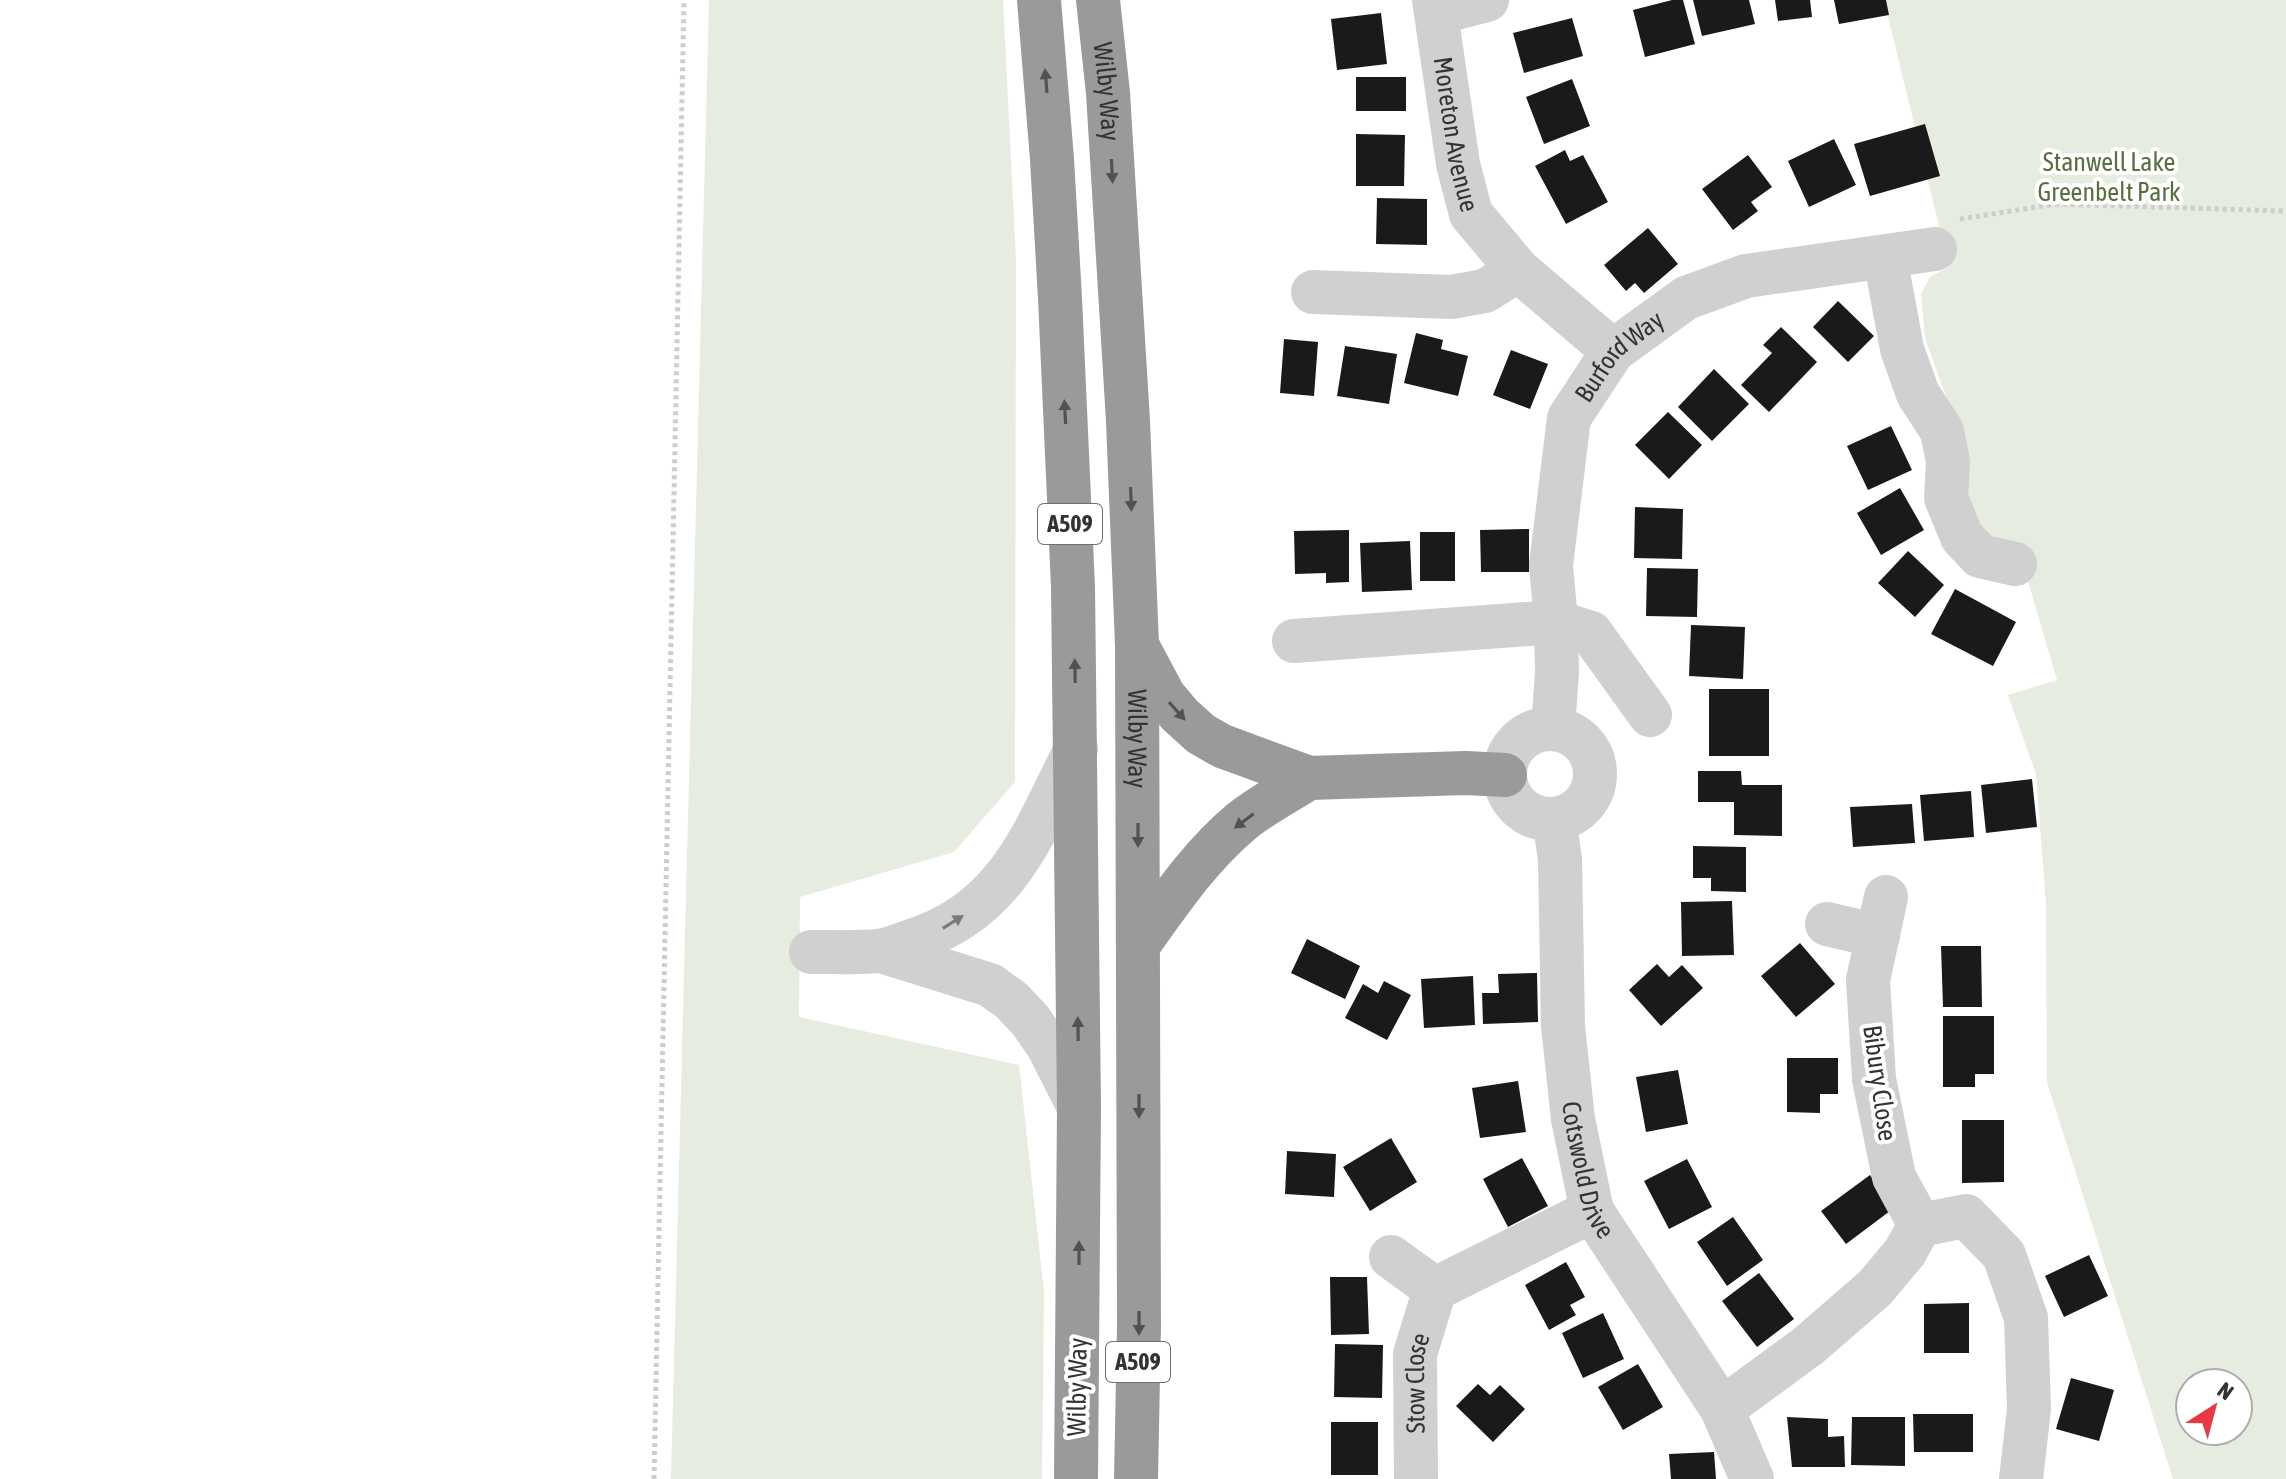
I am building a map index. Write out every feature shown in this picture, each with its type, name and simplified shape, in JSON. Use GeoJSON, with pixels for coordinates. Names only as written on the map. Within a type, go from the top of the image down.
{"type":"FeatureCollection","features":[{"type":"Feature","properties":{"kind":"highway","name":"Wilby Way"},"geometry":{"type":"LineString","coordinates":[[1039,0],[1061,313],[1073,587],[1079,1107],[1076,1479]]}},
{"type":"Feature","properties":{"kind":"highway","name":"Wilby Way"},"geometry":{"type":"LineString","coordinates":[[1098,0],[1108,93],[1126,390],[1137,645],[1139,1326],[1136,1479]]}},
{"type":"Feature","properties":{"kind":"highway"},"geometry":{"type":"LineString","coordinates":[[1137,645],[1164,696],[1201,734],[1222,746],[1309,778],[1466,773],[1505,775]]}},
{"type":"Feature","properties":{"kind":"highway"},"geometry":{"type":"LineString","coordinates":[[1139,944],[1180,888],[1224,837],[1244,819],[1309,778]]}},
{"type":"Feature","properties":{"kind":"street"},"geometry":{"type":"LineString","coordinates":[[1436,6],[1487,0]]}},
{"type":"Feature","properties":{"kind":"street","name":"Moreton Avenue"},"geometry":{"type":"LineString","coordinates":[[1436,6],[1458,164],[1471,214],[1518,270],[1613,351]]}},
{"type":"Feature","properties":{"kind":"street","name":"Burford Way"},"geometry":{"type":"LineString","coordinates":[[1553,728],[1557,672],[1551,565],[1569,418],[1613,351],[1686,298],[1746,276],[1935,249]]}},
{"type":"Feature","properties":{"kind":"street"},"geometry":{"type":"LineString","coordinates":[[1885,257],[1902,349],[1918,394],[1942,431],[1948,462],[1946,498],[1962,537],[1980,556],[2015,564]]}},
{"type":"Feature","properties":{"kind":"street"},"geometry":{"type":"LineString","coordinates":[[1313,292],[1451,297],[1485,291],[1518,270]]}},
{"type":"Feature","properties":{"kind":"street"},"geometry":{"type":"LineString","coordinates":[[1294,641],[1556,622],[1591,633],[1650,715]]}},
{"type":"Feature","properties":{"kind":"street"},"geometry":{"type":"LineString","coordinates":[[1553,728],[1569,732],[1583,742],[1592,757],[1595,773],[1593,789],[1584,804],[1571,814],[1554,819],[1539,818],[1526,812],[1515,802],[1505,775],[1507,760],[1524,736],[1553,728]]}},
{"type":"Feature","properties":{"kind":"street"},"geometry":{"type":"LineString","coordinates":[[811,952],[881,951],[934,934],[978,905],[1004,881],[1025,851],[1076,749]]}},
{"type":"Feature","properties":{"kind":"street","name":"Cotswold Drive"},"geometry":{"type":"LineString","coordinates":[[1554,819],[1560,859],[1563,1026],[1573,1119],[1592,1211],[1722,1409],[1752,1479]]}},
{"type":"Feature","properties":{"kind":"street","name":"Bibury Close"},"geometry":{"type":"LineString","coordinates":[[1827,924],[1882,916],[1868,980],[1874,1079],[1894,1177],[1920,1225]]}},
{"type":"Feature","properties":{"kind":"street"},"geometry":{"type":"LineString","coordinates":[[881,951],[990,985],[1011,1000],[1048,1046],[1079,1107]]}},
{"type":"Feature","properties":{"kind":"street"},"geometry":{"type":"LineString","coordinates":[[1391,1257],[1435,1289],[1592,1211]]}},
{"type":"Feature","properties":{"kind":"street"},"geometry":{"type":"LineString","coordinates":[[1722,1409],[1808,1346],[1875,1288],[1905,1252],[1920,1225],[1966,1216],[2004,1255],[2026,1318],[2029,1409],[2021,1479]]}},
{"type":"Feature","properties":{"kind":"street","name":"Stow Close"},"geometry":{"type":"LineString","coordinates":[[1416,1479],[1415,1354],[1435,1289]]}},
{"type":"Feature","properties":{"kind":"path"},"geometry":{"type":"LineString","coordinates":[[654,1479],[684,0]]}},
{"type":"Feature","properties":{"kind":"path"},"geometry":{"type":"LineString","coordinates":[[1935,249],[1937,223],[2056,204],[2286,211]]}},
{"type":"Feature","properties":{"kind":"green space"},"geometry":{"type":"Polygon","coordinates":[[[709,0],[1003,0],[1016,260],[1015,782],[954,852],[800,897],[799,1017],[1019,1065],[1044,1292],[1042,1479],[671,1479],[709,0]]]}},
{"type":"Feature","properties":{"kind":"green space","name":"Stanwell Lake Greenbelt Park"},"geometry":{"type":"Polygon","coordinates":[[[1884,0],[2286,0],[2286,1479],[2173,1479],[2047,1082],[2046,904],[2036,774],[2008,695],[2057,680],[2018,547],[1986,537],[1964,501],[1956,424],[1925,338],[1921,294],[1930,277],[1949,267],[1884,0]]]}},
{"type":"Feature","properties":{"kind":"building"},"geometry":{"type":"Polygon","coordinates":[[[1683,0],[1695,44],[1645,57],[1633,10],[1683,0]]]}},
{"type":"Feature","properties":{"kind":"building"},"geometry":{"type":"Polygon","coordinates":[[[1693,0],[1749,0],[1755,24],[1702,36],[1693,0]]]}},
{"type":"Feature","properties":{"kind":"building"},"geometry":{"type":"Polygon","coordinates":[[[1775,0],[1810,0],[1812,17],[1778,21],[1775,0]]]}},
{"type":"Feature","properties":{"kind":"building"},"geometry":{"type":"Polygon","coordinates":[[[1834,0],[1886,0],[1889,15],[1839,24],[1834,0]]]}},
{"type":"Feature","properties":{"kind":"building"},"geometry":{"type":"Polygon","coordinates":[[[1381,13],[1387,64],[1337,70],[1331,19],[1381,13]]]}},
{"type":"Feature","properties":{"kind":"building"},"geometry":{"type":"Polygon","coordinates":[[[1572,18],[1583,56],[1524,73],[1513,33],[1572,18]]]}},
{"type":"Feature","properties":{"kind":"building"},"geometry":{"type":"Polygon","coordinates":[[[1356,77],[1406,77],[1406,111],[1356,111],[1356,77]]]}},
{"type":"Feature","properties":{"kind":"building"},"geometry":{"type":"Polygon","coordinates":[[[1572,79],[1590,126],[1544,144],[1526,97],[1572,79]]]}},
{"type":"Feature","properties":{"kind":"building"},"geometry":{"type":"Polygon","coordinates":[[[1925,124],[1940,176],[1870,196],[1854,144],[1925,124]]]}},
{"type":"Feature","properties":{"kind":"building"},"geometry":{"type":"Polygon","coordinates":[[[1356,134],[1405,135],[1404,186],[1356,186],[1356,134]]]}},
{"type":"Feature","properties":{"kind":"building"},"geometry":{"type":"Polygon","coordinates":[[[1834,139],[1856,185],[1809,207],[1788,161],[1834,139]]]}},
{"type":"Feature","properties":{"kind":"building"},"geometry":{"type":"Polygon","coordinates":[[[1565,150],[1570,161],[1583,155],[1608,202],[1566,224],[1535,166],[1565,150]]]}},
{"type":"Feature","properties":{"kind":"building"},"geometry":{"type":"Polygon","coordinates":[[[1748,155],[1772,187],[1751,202],[1758,211],[1733,230],[1702,189],[1748,155]]]}},
{"type":"Feature","properties":{"kind":"building"},"geometry":{"type":"Polygon","coordinates":[[[1377,198],[1427,199],[1427,245],[1376,244],[1377,198]]]}},
{"type":"Feature","properties":{"kind":"building"},"geometry":{"type":"Polygon","coordinates":[[[1648,228],[1678,264],[1644,293],[1635,283],[1626,291],[1604,265],[1648,228]]]}},
{"type":"Feature","properties":{"kind":"building"},"geometry":{"type":"Polygon","coordinates":[[[1838,301],[1874,336],[1848,362],[1813,327],[1838,301]]]}},
{"type":"Feature","properties":{"kind":"building"},"geometry":{"type":"Polygon","coordinates":[[[1781,327],[1817,362],[1769,412],[1741,385],[1772,353],[1763,345],[1781,327]]]}},
{"type":"Feature","properties":{"kind":"building"},"geometry":{"type":"Polygon","coordinates":[[[1416,333],[1443,340],[1441,349],[1468,356],[1458,396],[1404,383],[1416,333]]]}},
{"type":"Feature","properties":{"kind":"building"},"geometry":{"type":"Polygon","coordinates":[[[1284,339],[1318,342],[1314,396],[1280,393],[1284,339]]]}},
{"type":"Feature","properties":{"kind":"building"},"geometry":{"type":"Polygon","coordinates":[[[1345,346],[1397,354],[1389,404],[1337,396],[1345,346]]]}},
{"type":"Feature","properties":{"kind":"building"},"geometry":{"type":"Polygon","coordinates":[[[1511,350],[1548,364],[1530,409],[1493,395],[1511,350]]]}},
{"type":"Feature","properties":{"kind":"building"},"geometry":{"type":"Polygon","coordinates":[[[1714,369],[1749,404],[1712,441],[1678,407],[1714,369]]]}},
{"type":"Feature","properties":{"kind":"building"},"geometry":{"type":"Polygon","coordinates":[[[1668,412],[1702,445],[1669,479],[1635,445],[1668,412]]]}},
{"type":"Feature","properties":{"kind":"building"},"geometry":{"type":"Polygon","coordinates":[[[1891,426],[1912,470],[1868,490],[1847,446],[1891,426]]]}},
{"type":"Feature","properties":{"kind":"building"},"geometry":{"type":"Polygon","coordinates":[[[1900,488],[1924,530],[1881,555],[1857,513],[1900,488]]]}},
{"type":"Feature","properties":{"kind":"building"},"geometry":{"type":"Polygon","coordinates":[[[1635,507],[1683,509],[1682,559],[1634,558],[1635,507]]]}},
{"type":"Feature","properties":{"kind":"building"},"geometry":{"type":"Polygon","coordinates":[[[1529,529],[1529,572],[1481,572],[1480,530],[1529,529]]]}},
{"type":"Feature","properties":{"kind":"building"},"geometry":{"type":"Polygon","coordinates":[[[1349,530],[1349,582],[1326,583],[1326,573],[1295,574],[1294,531],[1349,530]]]}},
{"type":"Feature","properties":{"kind":"building"},"geometry":{"type":"Polygon","coordinates":[[[1420,532],[1455,532],[1455,581],[1420,581],[1420,532]]]}},
{"type":"Feature","properties":{"kind":"building"},"geometry":{"type":"Polygon","coordinates":[[[1410,541],[1412,590],[1362,592],[1360,543],[1410,541]]]}},
{"type":"Feature","properties":{"kind":"building"},"geometry":{"type":"Polygon","coordinates":[[[1908,551],[1944,585],[1915,617],[1878,583],[1908,551]]]}},
{"type":"Feature","properties":{"kind":"building"},"geometry":{"type":"Polygon","coordinates":[[[1647,568],[1698,569],[1697,617],[1646,616],[1647,568]]]}},
{"type":"Feature","properties":{"kind":"building"},"geometry":{"type":"Polygon","coordinates":[[[1955,589],[2016,622],[1993,666],[1931,634],[1955,589]]]}},
{"type":"Feature","properties":{"kind":"building"},"geometry":{"type":"Polygon","coordinates":[[[1691,625],[1745,627],[1743,679],[1689,676],[1691,625]]]}},
{"type":"Feature","properties":{"kind":"building"},"geometry":{"type":"Polygon","coordinates":[[[1709,689],[1769,689],[1769,756],[1709,756],[1709,689]]]}},
{"type":"Feature","properties":{"kind":"building"},"geometry":{"type":"Polygon","coordinates":[[[1698,771],[1741,771],[1742,785],[1782,785],[1782,836],[1734,835],[1734,802],[1698,802],[1698,771]]]}},
{"type":"Feature","properties":{"kind":"building"},"geometry":{"type":"Polygon","coordinates":[[[2032,779],[2037,827],[1986,833],[1981,785],[2032,779]]]}},
{"type":"Feature","properties":{"kind":"building"},"geometry":{"type":"Polygon","coordinates":[[[1971,791],[1974,837],[1924,841],[1920,795],[1971,791]]]}},
{"type":"Feature","properties":{"kind":"building"},"geometry":{"type":"Polygon","coordinates":[[[1912,804],[1915,843],[1853,847],[1850,807],[1912,804]]]}},
{"type":"Feature","properties":{"kind":"building"},"geometry":{"type":"Polygon","coordinates":[[[1693,846],[1746,847],[1746,892],[1711,891],[1711,878],[1693,878],[1693,846]]]}},
{"type":"Feature","properties":{"kind":"building"},"geometry":{"type":"Polygon","coordinates":[[[1732,901],[1734,955],[1682,956],[1681,902],[1732,901]]]}},
{"type":"Feature","properties":{"kind":"building"},"geometry":{"type":"Polygon","coordinates":[[[1307,939],[1360,966],[1345,999],[1291,973],[1307,939]]]}},
{"type":"Feature","properties":{"kind":"building"},"geometry":{"type":"Polygon","coordinates":[[[1800,943],[1835,984],[1796,1017],[1761,976],[1800,943]]]}},
{"type":"Feature","properties":{"kind":"building"},"geometry":{"type":"Polygon","coordinates":[[[1941,946],[1981,946],[1982,1007],[1943,1007],[1941,946]]]}},
{"type":"Feature","properties":{"kind":"building"},"geometry":{"type":"Polygon","coordinates":[[[1657,964],[1669,977],[1682,965],[1703,988],[1661,1026],[1629,990],[1657,964]]]}},
{"type":"Feature","properties":{"kind":"building"},"geometry":{"type":"Polygon","coordinates":[[[1537,973],[1538,1022],[1483,1024],[1482,993],[1499,993],[1498,974],[1537,973]]]}},
{"type":"Feature","properties":{"kind":"building"},"geometry":{"type":"Polygon","coordinates":[[[1473,976],[1475,1025],[1424,1028],[1421,979],[1473,976]]]}},
{"type":"Feature","properties":{"kind":"building"},"geometry":{"type":"Polygon","coordinates":[[[1384,981],[1411,995],[1387,1040],[1345,1018],[1363,984],[1378,993],[1384,981]]]}},
{"type":"Feature","properties":{"kind":"building"},"geometry":{"type":"Polygon","coordinates":[[[1943,1016],[1994,1016],[1994,1074],[1975,1074],[1975,1087],[1943,1087],[1943,1016]]]}},
{"type":"Feature","properties":{"kind":"building"},"geometry":{"type":"Polygon","coordinates":[[[1787,1058],[1838,1058],[1838,1094],[1820,1094],[1820,1113],[1787,1112],[1787,1058]]]}},
{"type":"Feature","properties":{"kind":"building"},"geometry":{"type":"Polygon","coordinates":[[[1678,1070],[1688,1124],[1646,1132],[1636,1077],[1678,1070]]]}},
{"type":"Feature","properties":{"kind":"building"},"geometry":{"type":"Polygon","coordinates":[[[1518,1081],[1526,1132],[1480,1138],[1472,1088],[1518,1081]]]}},
{"type":"Feature","properties":{"kind":"building"},"geometry":{"type":"Polygon","coordinates":[[[1962,1120],[2004,1120],[2004,1182],[1962,1183],[1962,1120]]]}},
{"type":"Feature","properties":{"kind":"building"},"geometry":{"type":"Polygon","coordinates":[[[1391,1138],[1417,1182],[1370,1211],[1343,1167],[1391,1138]]]}},
{"type":"Feature","properties":{"kind":"building"},"geometry":{"type":"Polygon","coordinates":[[[1287,1151],[1336,1154],[1334,1197],[1285,1194],[1287,1151]]]}},
{"type":"Feature","properties":{"kind":"building"},"geometry":{"type":"Polygon","coordinates":[[[1522,1158],[1548,1206],[1508,1227],[1483,1179],[1522,1158]]]}},
{"type":"Feature","properties":{"kind":"building"},"geometry":{"type":"Polygon","coordinates":[[[1687,1159],[1712,1207],[1669,1229],[1644,1181],[1687,1159]]]}},
{"type":"Feature","properties":{"kind":"building"},"geometry":{"type":"Polygon","coordinates":[[[1870,1175],[1894,1208],[1846,1244],[1821,1211],[1870,1175]]]}},
{"type":"Feature","properties":{"kind":"building"},"geometry":{"type":"Polygon","coordinates":[[[1733,1217],[1763,1260],[1727,1286],[1697,1242],[1733,1217]]]}},
{"type":"Feature","properties":{"kind":"building"},"geometry":{"type":"Polygon","coordinates":[[[2089,1255],[2108,1296],[2064,1317],[2045,1276],[2089,1255]]]}},
{"type":"Feature","properties":{"kind":"building"},"geometry":{"type":"Polygon","coordinates":[[[1566,1262],[1585,1297],[1570,1305],[1576,1315],[1549,1330],[1525,1285],[1566,1262]]]}},
{"type":"Feature","properties":{"kind":"building"},"geometry":{"type":"Polygon","coordinates":[[[1759,1273],[1794,1319],[1757,1347],[1722,1301],[1759,1273]]]}},
{"type":"Feature","properties":{"kind":"building"},"geometry":{"type":"Polygon","coordinates":[[[1330,1277],[1367,1277],[1369,1334],[1331,1335],[1330,1277]]]}},
{"type":"Feature","properties":{"kind":"building"},"geometry":{"type":"Polygon","coordinates":[[[1969,1303],[1969,1353],[1924,1353],[1924,1304],[1969,1303]]]}},
{"type":"Feature","properties":{"kind":"building"},"geometry":{"type":"Polygon","coordinates":[[[1603,1313],[1624,1359],[1583,1378],[1562,1333],[1603,1313]]]}},
{"type":"Feature","properties":{"kind":"building"},"geometry":{"type":"Polygon","coordinates":[[[1335,1344],[1383,1345],[1382,1398],[1334,1397],[1335,1344]]]}},
{"type":"Feature","properties":{"kind":"building"},"geometry":{"type":"Polygon","coordinates":[[[1638,1364],[1663,1407],[1623,1430],[1598,1387],[1638,1364]]]}},
{"type":"Feature","properties":{"kind":"building"},"geometry":{"type":"Polygon","coordinates":[[[2071,1378],[2114,1390],[2099,1441],[2056,1429],[2071,1378]]]}},
{"type":"Feature","properties":{"kind":"building"},"geometry":{"type":"Polygon","coordinates":[[[1478,1384],[1490,1395],[1500,1385],[1525,1409],[1493,1442],[1456,1406],[1478,1384]]]}},
{"type":"Feature","properties":{"kind":"building"},"geometry":{"type":"Polygon","coordinates":[[[1913,1414],[1973,1414],[1973,1452],[1914,1452],[1913,1414]]]}},
{"type":"Feature","properties":{"kind":"building"},"geometry":{"type":"Polygon","coordinates":[[[1787,1417],[1828,1419],[1828,1437],[1844,1436],[1845,1467],[1792,1467],[1787,1417]]]}},
{"type":"Feature","properties":{"kind":"building"},"geometry":{"type":"Polygon","coordinates":[[[1852,1417],[1905,1417],[1905,1466],[1851,1465],[1852,1417]]]}},
{"type":"Feature","properties":{"kind":"building"},"geometry":{"type":"Polygon","coordinates":[[[1331,1422],[1378,1422],[1378,1475],[1331,1475],[1331,1422]]]}},
{"type":"Feature","properties":{"kind":"building"},"geometry":{"type":"Polygon","coordinates":[[[1714,1452],[1716,1479],[1671,1479],[1669,1454],[1714,1452]]]}}]}
